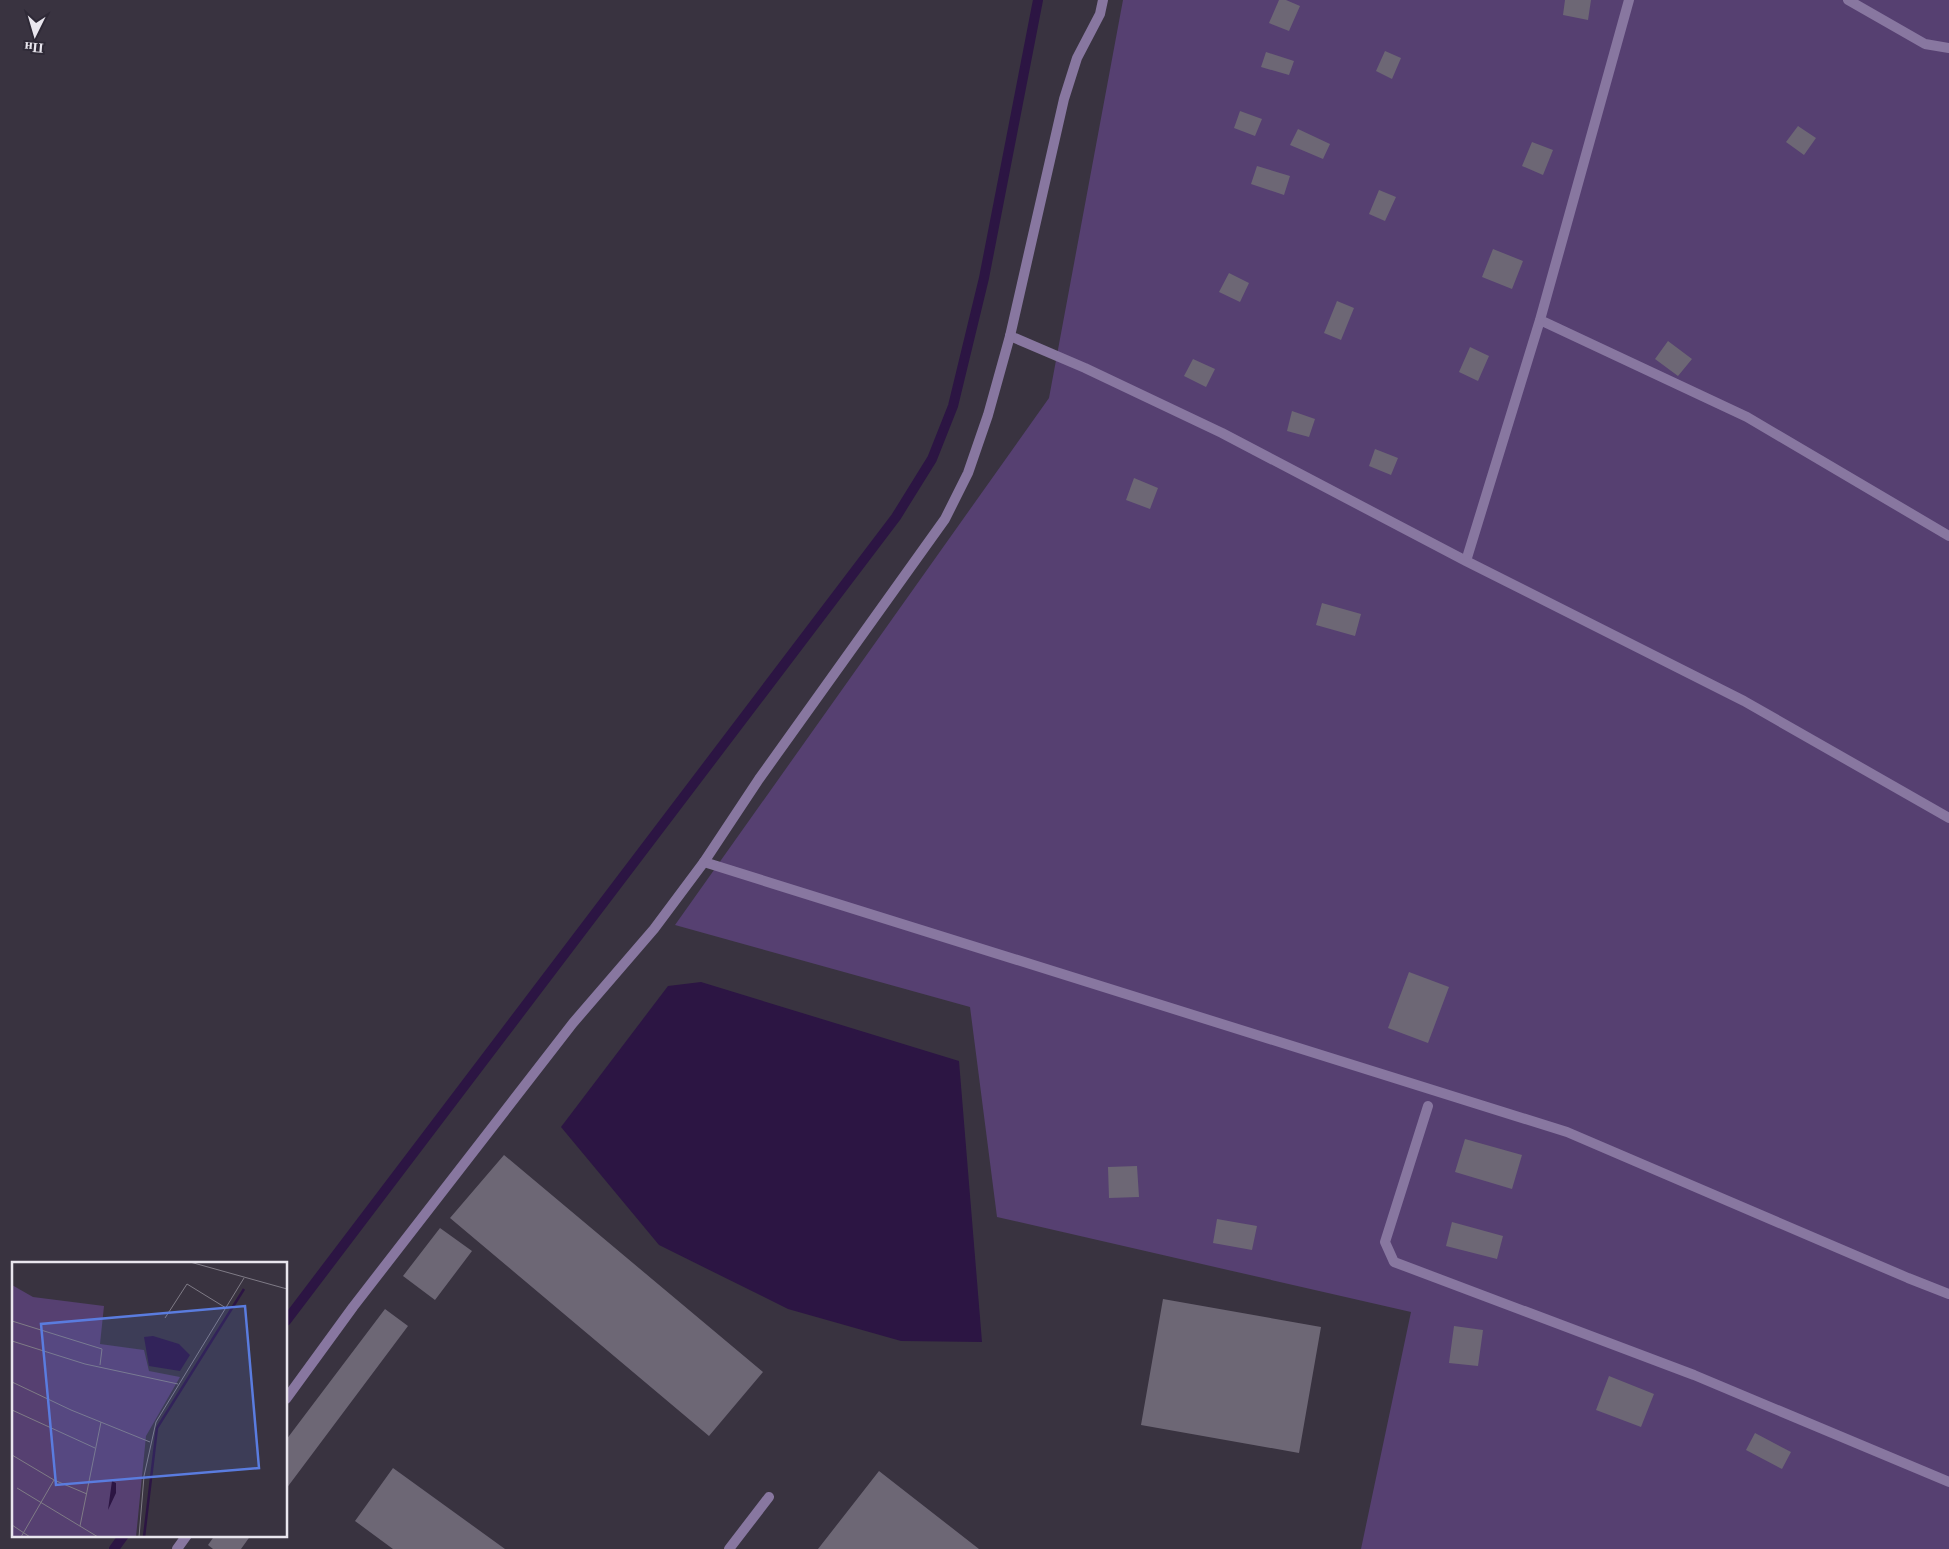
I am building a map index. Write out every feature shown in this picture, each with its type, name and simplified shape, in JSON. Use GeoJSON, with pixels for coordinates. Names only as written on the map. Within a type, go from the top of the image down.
{"type":"FeatureCollection","features":[{"type":"Feature","properties":{"kind":"street"},"geometry":{"type":"LineString","coordinates":[[288,1396],[353,1307],[567,1030],[654,929],[704,862],[764,771],[945,519],[968,473],[1010,336],[1064,98],[1077,58],[1100,14],[1103,0]]}},
{"type":"Feature","properties":{"kind":"street"},"geometry":{"type":"LineString","coordinates":[[1466,561],[1540,320],[1629,0]]}},
{"type":"Feature","properties":{"kind":"street"},"geometry":{"type":"LineString","coordinates":[[1848,0],[1925,44],[1949,48]]}},
{"type":"Feature","properties":{"kind":"street"},"geometry":{"type":"LineString","coordinates":[[1540,320],[1747,417],[1949,536]]}},
{"type":"Feature","properties":{"kind":"street"},"geometry":{"type":"LineString","coordinates":[[1010,336],[1084,368],[1222,433],[1466,561],[1744,701],[1949,818]]}},
{"type":"Feature","properties":{"kind":"street"},"geometry":{"type":"LineString","coordinates":[[704,862],[1567,1132],[1899,1275],[1949,1294]]}},
{"type":"Feature","properties":{"kind":"street"},"geometry":{"type":"LineString","coordinates":[[1428,1106],[1385,1242],[1394,1262],[1694,1375],[1949,1482]]}},
{"type":"Feature","properties":{"kind":"street"},"geometry":{"type":"LineString","coordinates":[[730,1549],[769,1497]]}},
{"type":"Feature","properties":{"kind":"street"},"geometry":{"type":"LineString","coordinates":[[177,1549],[186,1536]]}},
{"type":"Feature","properties":{"kind":"shaded area"},"geometry":{"type":"Polygon","coordinates":[[[1123,0],[1949,0],[1949,1549],[1361,1549],[1411,1312],[997,1217],[970,1007],[675,925],[1049,398],[1123,0]]]}},
{"type":"Feature","properties":{"kind":"shaded area"},"geometry":{"type":"Polygon","coordinates":[[[701,982],[959,1061],[982,1342],[901,1341],[788,1309],[659,1245],[561,1127],[668,986],[701,982]]]}},
{"type":"Feature","properties":{"kind":"building"},"geometry":{"type":"Polygon","coordinates":[[[1279,0],[1286,0],[1300,6],[1289,31],[1269,23],[1279,0]]]}},
{"type":"Feature","properties":{"kind":"building"},"geometry":{"type":"Polygon","coordinates":[[[1565,0],[1591,0],[1588,20],[1563,15],[1565,0]]]}},
{"type":"Feature","properties":{"kind":"building"},"geometry":{"type":"Polygon","coordinates":[[[1385,51],[1401,58],[1392,79],[1376,71],[1385,51]]]}},
{"type":"Feature","properties":{"kind":"building"},"geometry":{"type":"Polygon","coordinates":[[[1266,52],[1294,61],[1289,75],[1261,67],[1266,52]]]}},
{"type":"Feature","properties":{"kind":"building"},"geometry":{"type":"Polygon","coordinates":[[[1240,111],[1262,119],[1255,136],[1234,128],[1240,111]]]}},
{"type":"Feature","properties":{"kind":"building"},"geometry":{"type":"Polygon","coordinates":[[[1798,126],[1816,138],[1804,155],[1786,142],[1798,126]]]}},
{"type":"Feature","properties":{"kind":"building"},"geometry":{"type":"Polygon","coordinates":[[[1298,129],[1330,144],[1323,159],[1290,145],[1298,129]]]}},
{"type":"Feature","properties":{"kind":"building"},"geometry":{"type":"Polygon","coordinates":[[[1532,142],[1553,150],[1543,175],[1522,166],[1532,142]]]}},
{"type":"Feature","properties":{"kind":"building"},"geometry":{"type":"Polygon","coordinates":[[[1257,166],[1290,176],[1284,195],[1251,184],[1257,166]]]}},
{"type":"Feature","properties":{"kind":"building"},"geometry":{"type":"Polygon","coordinates":[[[1379,190],[1396,197],[1385,221],[1369,214],[1379,190]]]}},
{"type":"Feature","properties":{"kind":"building"},"geometry":{"type":"Polygon","coordinates":[[[1493,249],[1523,261],[1512,289],[1482,277],[1493,249]]]}},
{"type":"Feature","properties":{"kind":"building"},"geometry":{"type":"Polygon","coordinates":[[[1229,273],[1249,283],[1240,302],[1219,292],[1229,273]]]}},
{"type":"Feature","properties":{"kind":"building"},"geometry":{"type":"Polygon","coordinates":[[[1337,301],[1354,308],[1341,340],[1324,333],[1337,301]]]}},
{"type":"Feature","properties":{"kind":"building"},"geometry":{"type":"Polygon","coordinates":[[[1668,341],[1692,359],[1678,376],[1655,359],[1668,341]]]}},
{"type":"Feature","properties":{"kind":"building"},"geometry":{"type":"Polygon","coordinates":[[[1470,347],[1489,356],[1478,381],[1459,372],[1470,347]]]}},
{"type":"Feature","properties":{"kind":"building"},"geometry":{"type":"Polygon","coordinates":[[[1193,359],[1215,369],[1206,387],[1184,376],[1193,359]]]}},
{"type":"Feature","properties":{"kind":"building"},"geometry":{"type":"Polygon","coordinates":[[[1292,411],[1315,419],[1309,437],[1287,431],[1292,411]]]}},
{"type":"Feature","properties":{"kind":"building"},"geometry":{"type":"Polygon","coordinates":[[[1375,449],[1398,458],[1391,475],[1369,466],[1375,449]]]}},
{"type":"Feature","properties":{"kind":"building"},"geometry":{"type":"Polygon","coordinates":[[[1134,478],[1158,488],[1150,509],[1126,500],[1134,478]]]}},
{"type":"Feature","properties":{"kind":"building"},"geometry":{"type":"Polygon","coordinates":[[[1322,603],[1361,614],[1355,636],[1316,625],[1322,603]]]}},
{"type":"Feature","properties":{"kind":"building"},"geometry":{"type":"Polygon","coordinates":[[[1409,972],[1449,987],[1428,1043],[1388,1028],[1409,972]]]}},
{"type":"Feature","properties":{"kind":"building"},"geometry":{"type":"Polygon","coordinates":[[[1465,1139],[1522,1155],[1512,1189],[1455,1172],[1465,1139]]]}},
{"type":"Feature","properties":{"kind":"building"},"geometry":{"type":"Polygon","coordinates":[[[504,1155],[763,1372],[709,1436],[450,1218],[504,1155]]]}},
{"type":"Feature","properties":{"kind":"building"},"geometry":{"type":"Polygon","coordinates":[[[1137,1166],[1139,1197],[1109,1198],[1108,1167],[1137,1166]]]}},
{"type":"Feature","properties":{"kind":"building"},"geometry":{"type":"Polygon","coordinates":[[[1217,1219],[1257,1226],[1252,1250],[1213,1243],[1217,1219]]]}},
{"type":"Feature","properties":{"kind":"building"},"geometry":{"type":"Polygon","coordinates":[[[1452,1222],[1503,1236],[1497,1259],[1446,1246],[1452,1222]]]}},
{"type":"Feature","properties":{"kind":"building"},"geometry":{"type":"Polygon","coordinates":[[[440,1228],[472,1251],[435,1300],[403,1276],[440,1228]]]}},
{"type":"Feature","properties":{"kind":"building"},"geometry":{"type":"Polygon","coordinates":[[[1163,1299],[1321,1327],[1299,1453],[1141,1425],[1163,1299]]]}},
{"type":"Feature","properties":{"kind":"building"},"geometry":{"type":"Polygon","coordinates":[[[385,1309],[408,1326],[288,1486],[288,1437],[385,1309]]]}},
{"type":"Feature","properties":{"kind":"building"},"geometry":{"type":"Polygon","coordinates":[[[1454,1326],[1483,1330],[1478,1366],[1449,1363],[1454,1326]]]}},
{"type":"Feature","properties":{"kind":"building"},"geometry":{"type":"Polygon","coordinates":[[[1609,1376],[1654,1394],[1641,1427],[1596,1410],[1609,1376]]]}},
{"type":"Feature","properties":{"kind":"building"},"geometry":{"type":"Polygon","coordinates":[[[1755,1433],[1791,1452],[1782,1469],[1746,1450],[1755,1433]]]}},
{"type":"Feature","properties":{"kind":"building"},"geometry":{"type":"Polygon","coordinates":[[[393,1468],[505,1549],[393,1549],[355,1521],[393,1468]]]}},
{"type":"Feature","properties":{"kind":"building"},"geometry":{"type":"Polygon","coordinates":[[[879,1471],[979,1549],[818,1549],[879,1471]]]}},
{"type":"Feature","properties":{"kind":"building"},"geometry":{"type":"Polygon","coordinates":[[[214,1536],[250,1536],[241,1549],[213,1549],[208,1545],[214,1536]]]}},
{"type":"Feature","properties":{"kind":"waterway"},"geometry":{"type":"LineString","coordinates":[[288,1318],[896,517],[932,459],[953,406],[984,278],[1038,0]]}},
{"type":"Feature","properties":{"kind":"waterway"},"geometry":{"type":"LineString","coordinates":[[114,1549],[123,1536]]}}]}
